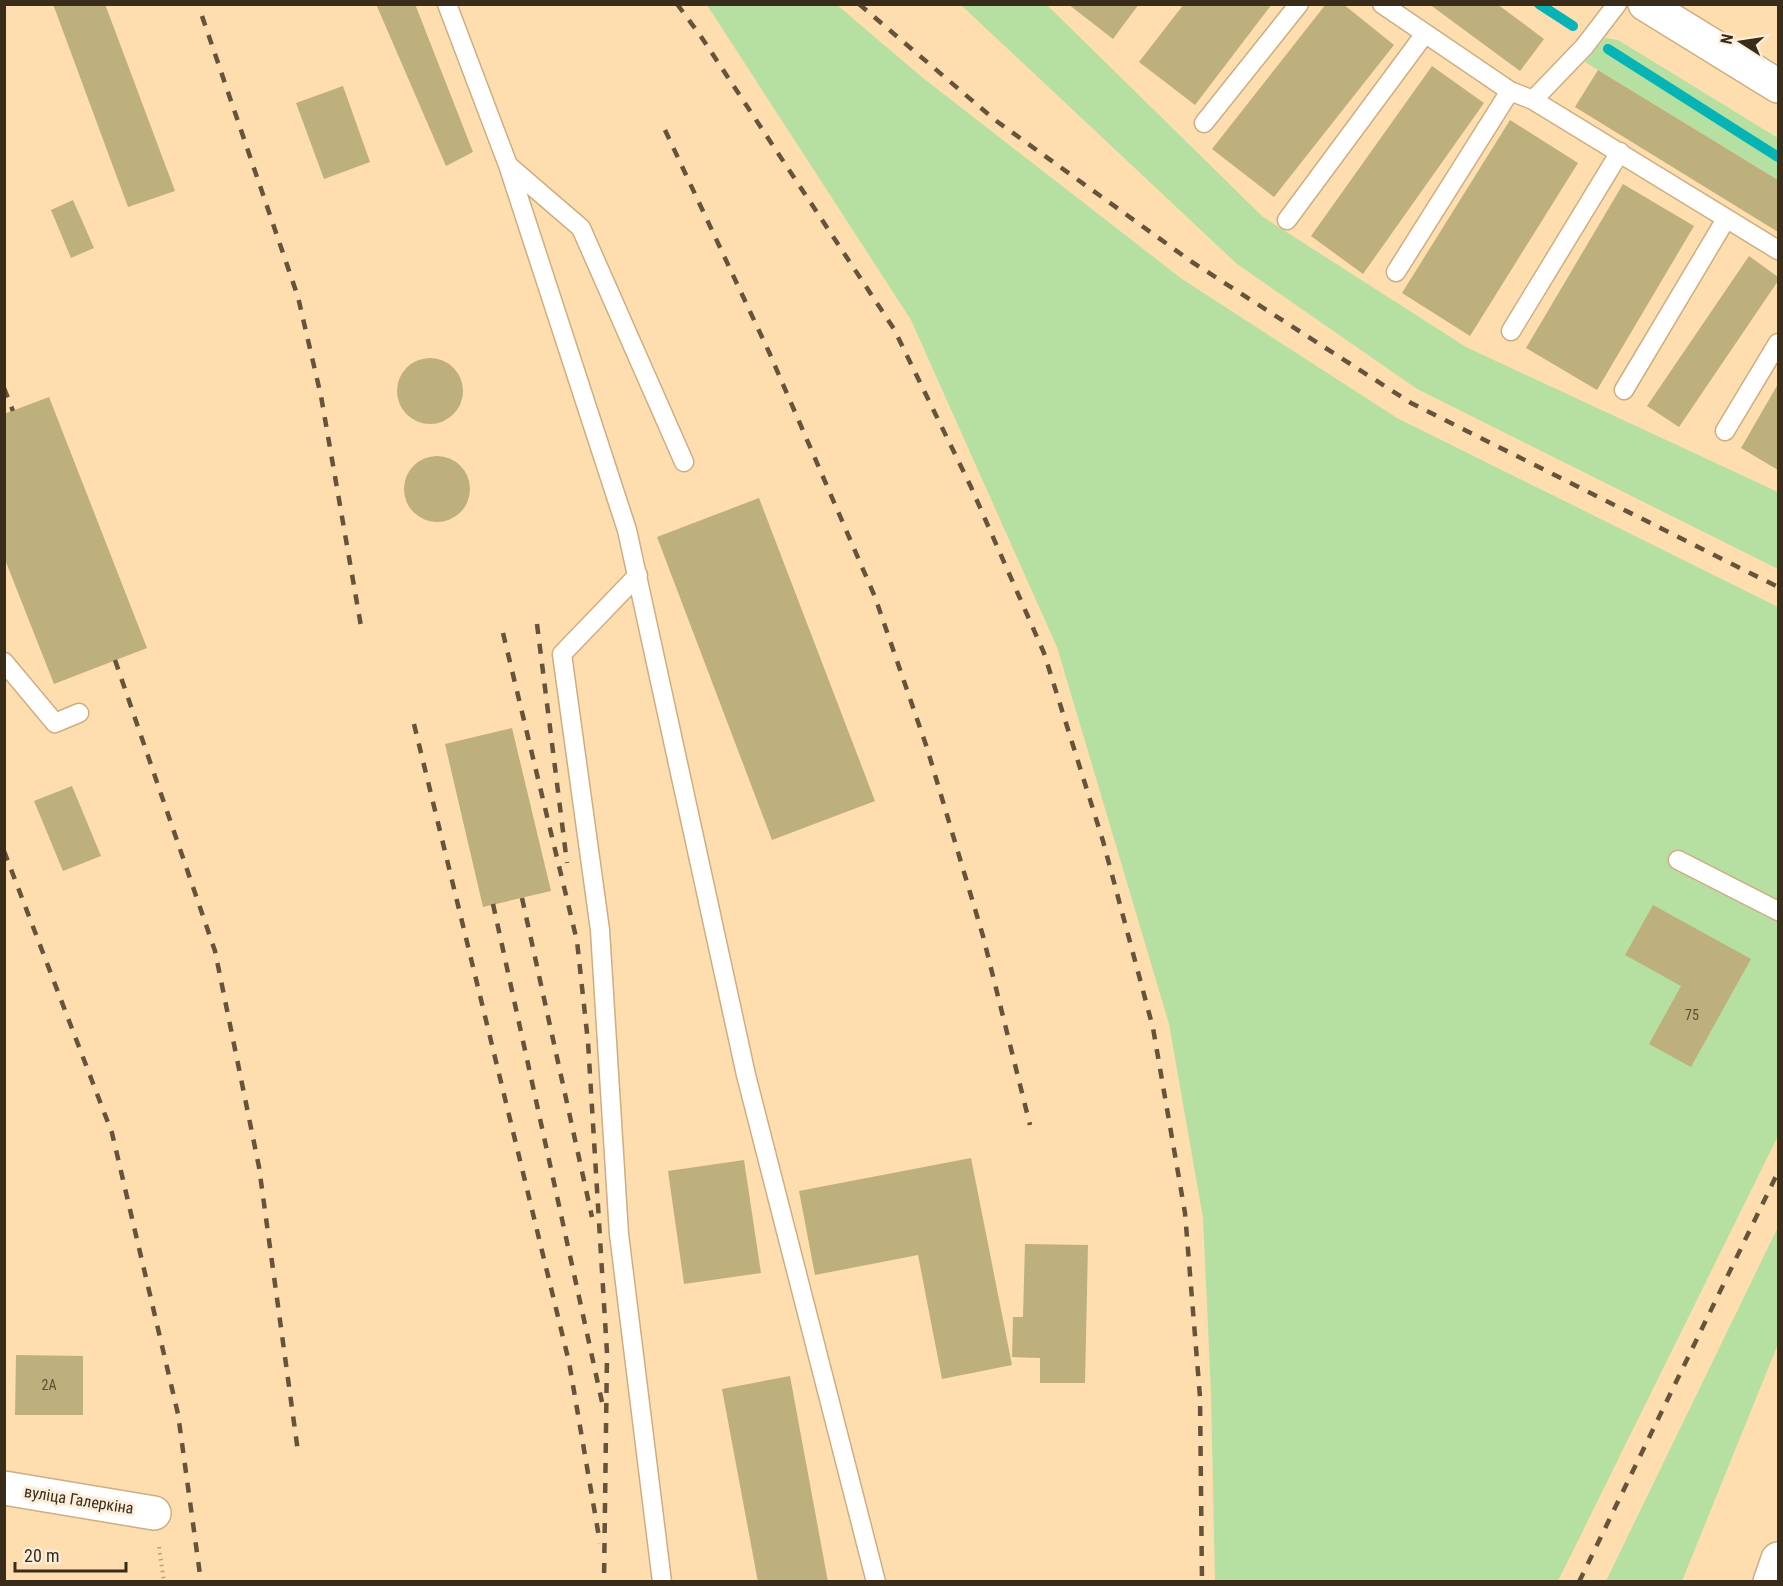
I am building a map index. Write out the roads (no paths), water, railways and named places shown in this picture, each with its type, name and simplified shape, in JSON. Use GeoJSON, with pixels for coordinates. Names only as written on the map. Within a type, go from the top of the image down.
{"type":"FeatureCollection","features":[{"type":"Feature","properties":{"kind":"street"},"geometry":{"type":"LineString","coordinates":[[1645,4],[1779,86]]}},
{"type":"Feature","properties":{"kind":"street","name":"вуліца Галеркіна"},"geometry":{"type":"LineString","coordinates":[[4,1488],[154,1513]]}},
{"type":"Feature","properties":{"kind":"street"},"geometry":{"type":"LineString","coordinates":[[1770,1581],[1779,1559]]}},
{"type":"Feature","properties":{"kind":"lane"},"geometry":{"type":"LineString","coordinates":[[447,4],[508,165],[627,530],[746,1075],[876,1581]]}},
{"type":"Feature","properties":{"kind":"lane"},"geometry":{"type":"LineString","coordinates":[[1204,123],[1299,4]]}},
{"type":"Feature","properties":{"kind":"lane"},"geometry":{"type":"LineString","coordinates":[[1382,4],[1424,35],[1509,91],[1533,100],[1779,250]]}},
{"type":"Feature","properties":{"kind":"lane"},"geometry":{"type":"LineString","coordinates":[[1533,100],[1584,47],[1617,4]]}},
{"type":"Feature","properties":{"kind":"lane"},"geometry":{"type":"LineString","coordinates":[[1287,220],[1424,35]]}},
{"type":"Feature","properties":{"kind":"lane"},"geometry":{"type":"LineString","coordinates":[[1396,272],[1509,91]]}},
{"type":"Feature","properties":{"kind":"lane"},"geometry":{"type":"LineString","coordinates":[[1511,331],[1620,152]]}},
{"type":"Feature","properties":{"kind":"lane"},"geometry":{"type":"LineString","coordinates":[[508,165],[581,228],[684,462]]}},
{"type":"Feature","properties":{"kind":"lane"},"geometry":{"type":"LineString","coordinates":[[1624,390],[1726,219]]}},
{"type":"Feature","properties":{"kind":"lane"},"geometry":{"type":"LineString","coordinates":[[1725,431],[1779,343]]}},
{"type":"Feature","properties":{"kind":"lane"},"geometry":{"type":"LineString","coordinates":[[638,575],[561,654],[600,930],[619,1234],[662,1581]]}},
{"type":"Feature","properties":{"kind":"lane"},"geometry":{"type":"LineString","coordinates":[[4,662],[56,723],[80,713]]}},
{"type":"Feature","properties":{"kind":"lane"},"geometry":{"type":"LineString","coordinates":[[1678,860],[1779,911]]}},
{"type":"Feature","properties":{"kind":"waterway"},"geometry":{"type":"LineString","coordinates":[[1539,4],[1573,26]]}},
{"type":"Feature","properties":{"kind":"waterway"},"geometry":{"type":"LineString","coordinates":[[1608,49],[1778,157]]}},
{"type":"Feature","properties":{"kind":"railway"},"geometry":{"type":"LineString","coordinates":[[677,4],[700,35],[894,329],[971,487],[1044,653],[1103,841],[1153,1028],[1185,1213],[1200,1397],[1202,1582]]}},
{"type":"Feature","properties":{"kind":"railway"},"geometry":{"type":"LineString","coordinates":[[859,4],[995,120],[1192,262],[1411,403],[1778,587]]}},
{"type":"Feature","properties":{"kind":"railway"},"geometry":{"type":"LineString","coordinates":[[202,16],[298,297],[321,396],[362,632]]}},
{"type":"Feature","properties":{"kind":"railway"},"geometry":{"type":"LineString","coordinates":[[665,130],[769,352],[875,597],[927,748],[983,936],[1030,1125]]}},
{"type":"Feature","properties":{"kind":"railway"},"geometry":{"type":"LineString","coordinates":[[4,388],[13,411]]}},
{"type":"Feature","properties":{"kind":"railway"},"geometry":{"type":"LineString","coordinates":[[537,624],[567,863]]}},
{"type":"Feature","properties":{"kind":"railway"},"geometry":{"type":"LineString","coordinates":[[503,633],[577,941],[588,1042],[607,1353],[604,1582]]}},
{"type":"Feature","properties":{"kind":"railway"},"geometry":{"type":"LineString","coordinates":[[115,660],[215,951],[259,1167],[298,1452]]}},
{"type":"Feature","properties":{"kind":"railway"},"geometry":{"type":"LineString","coordinates":[[414,724],[569,1362],[600,1543]]}},
{"type":"Feature","properties":{"kind":"railway"},"geometry":{"type":"LineString","coordinates":[[4,851],[112,1133],[178,1414],[201,1582]]}},
{"type":"Feature","properties":{"kind":"railway"},"geometry":{"type":"LineString","coordinates":[[522,898],[592,1217]]}},
{"type":"Feature","properties":{"kind":"railway"},"geometry":{"type":"LineString","coordinates":[[493,904],[602,1402]]}},
{"type":"Feature","properties":{"kind":"railway"},"geometry":{"type":"LineString","coordinates":[[1579,1582],[1778,1172]]}}]}
